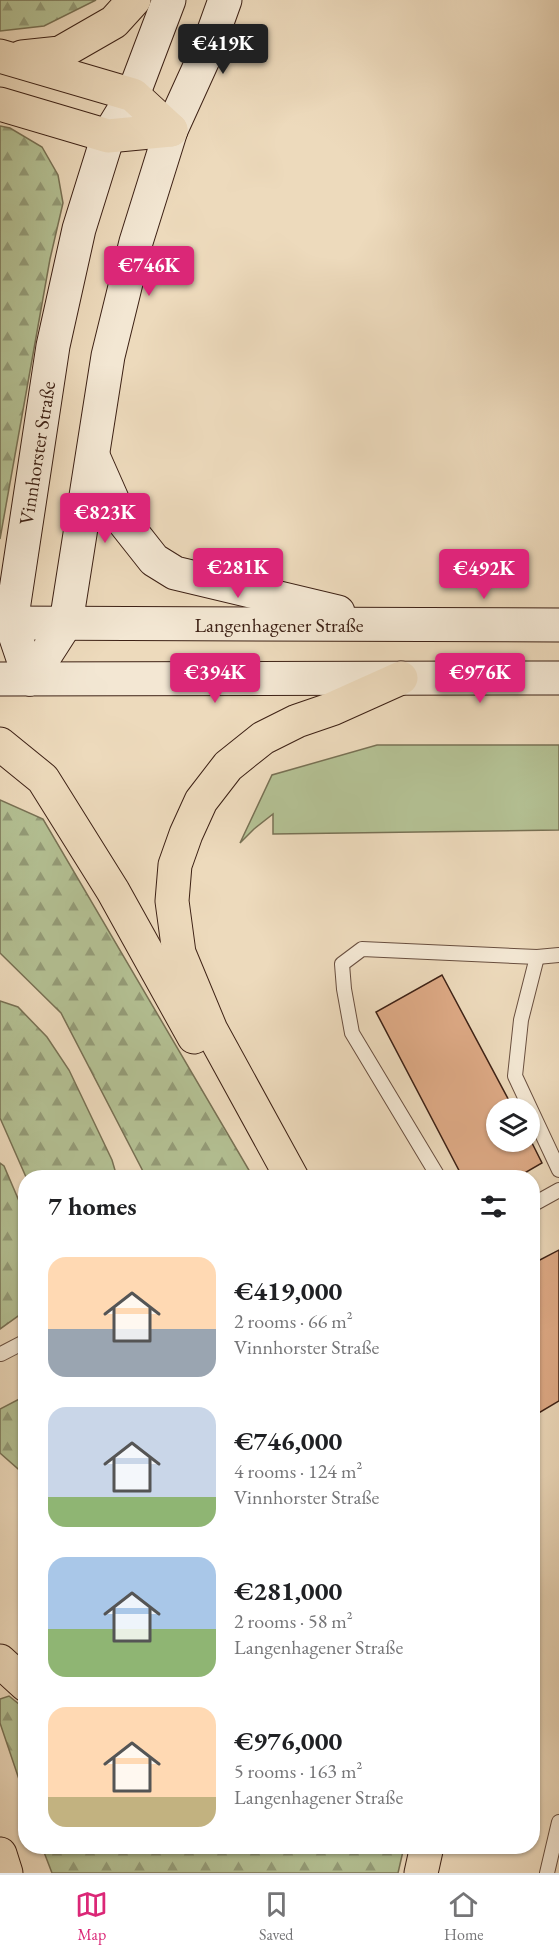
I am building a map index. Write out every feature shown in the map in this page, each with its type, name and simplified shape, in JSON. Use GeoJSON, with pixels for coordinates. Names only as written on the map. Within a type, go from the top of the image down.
{"type":"FeatureCollection","features":[{"type":"Feature","properties":{"kind":"highway"},"geometry":{"type":"LineString","coordinates":[[6,57],[60,53],[114,22],[134,0]]}},
{"type":"Feature","properties":{"kind":"highway"},"geometry":{"type":"LineString","coordinates":[[6,57],[133,95],[171,130]]}},
{"type":"Feature","properties":{"kind":"highway"},"geometry":{"type":"LineString","coordinates":[[0,104],[108,136],[171,130]]}},
{"type":"Feature","properties":{"kind":"highway"},"geometry":{"type":"LineString","coordinates":[[288,1170],[211,1030],[179,953],[172,901],[176,865],[186,834],[201,801],[228,766],[263,738],[288,725],[401,678]]}},
{"type":"Feature","properties":{"kind":"highway"},"geometry":{"type":"LineString","coordinates":[[0,744],[43,778],[125,912],[268,1170]]}},
{"type":"Feature","properties":{"kind":"highway"},"geometry":{"type":"LineString","coordinates":[[0,1661],[18,1678]]}},
{"type":"Feature","properties":{"kind":"highway"},"geometry":{"type":"LineString","coordinates":[[0,1854],[6,1873]]}},
{"type":"Feature","properties":{"kind":"highway"},"geometry":{"type":"LineString","coordinates":[[421,1873],[425,1854]]}},
{"type":"Feature","properties":{"kind":"main road","name":"Vinnhorster Straße"},"geometry":{"type":"LineString","coordinates":[[15,679],[6,623],[53,346],[80,230],[108,136],[133,95],[169,0]]}},
{"type":"Feature","properties":{"kind":"main road"},"geometry":{"type":"LineString","coordinates":[[15,679],[66,623],[108,356],[147,204],[171,130],[206,53],[225,0]]}},
{"type":"Feature","properties":{"kind":"main road"},"geometry":{"type":"LineString","coordinates":[[93,456],[120,517],[154,560],[175,573],[320,608],[410,626]]}},
{"type":"Feature","properties":{"kind":"main road","name":"Langenhagener Straße"},"geometry":{"type":"LineString","coordinates":[[6,623],[559,625]]}},
{"type":"Feature","properties":{"kind":"main road"},"geometry":{"type":"LineString","coordinates":[[15,679],[559,678]]}},
{"type":"Feature","properties":{"kind":"lane"},"geometry":{"type":"LineString","coordinates":[[434,1170],[352,1033],[342,964],[362,949],[537,957],[559,955]]}},
{"type":"Feature","properties":{"kind":"lane"},"geometry":{"type":"LineString","coordinates":[[537,957],[520,1020],[515,1076],[559,1170]]}},
{"type":"Feature","properties":{"kind":"lane"},"geometry":{"type":"LineString","coordinates":[[540,1201],[559,1190]]}},
{"type":"Feature","properties":{"kind":"lane"},"geometry":{"type":"LineString","coordinates":[[1,1354],[18,1345]]}},
{"type":"Feature","properties":{"kind":"lane"},"geometry":{"type":"LineString","coordinates":[[547,1873],[559,1822]]}},
{"type":"Feature","properties":{"kind":"green space"},"geometry":{"type":"Polygon","coordinates":[[[0,0],[96,0],[44,26],[0,31],[0,0]]]}},
{"type":"Feature","properties":{"kind":"green space"},"geometry":{"type":"Polygon","coordinates":[[[0,126],[10,128],[42,147],[58,175],[63,203],[50,259],[0,539],[0,126]]]}},
{"type":"Feature","properties":{"kind":"green space"},"geometry":{"type":"Polygon","coordinates":[[[377,745],[559,745],[559,830],[273,834],[273,814],[240,843],[272,775],[377,745]]]}},
{"type":"Feature","properties":{"kind":"green space"},"geometry":{"type":"Polygon","coordinates":[[[0,800],[43,819],[249,1170],[142,1170],[61,1013],[0,953],[0,800]]]}},
{"type":"Feature","properties":{"kind":"green space"},"geometry":{"type":"Polygon","coordinates":[[[0,1001],[18,1007],[47,1037],[69,1070],[115,1170],[23,1170],[0,1118],[0,1001]]]}},
{"type":"Feature","properties":{"kind":"green space"},"geometry":{"type":"Polygon","coordinates":[[[0,1163],[4,1166],[18,1199],[18,1316],[0,1329],[0,1163]]]}},
{"type":"Feature","properties":{"kind":"green space"},"geometry":{"type":"Polygon","coordinates":[[[18,1400],[18,1469],[0,1453],[0,1409],[18,1400]]]}},
{"type":"Feature","properties":{"kind":"green space"},"geometry":{"type":"Polygon","coordinates":[[[9,1696],[18,1703],[18,1776],[0,1723],[0,1699],[9,1696]]]}},
{"type":"Feature","properties":{"kind":"green space"},"geometry":{"type":"Polygon","coordinates":[[[45,1854],[402,1854],[398,1873],[52,1873],[45,1854]]]}},
{"type":"Feature","properties":{"kind":"building"},"geometry":{"type":"Polygon","coordinates":[[[442,975],[508,1098],[486,1098],[486,1152],[536,1152],[542,1163],[530,1170],[459,1170],[376,1012],[442,975]]]}},
{"type":"Feature","properties":{"kind":"building"},"geometry":{"type":"Polygon","coordinates":[[[559,1250],[559,1401],[540,1412],[540,1260],[559,1250]]]}}]}
